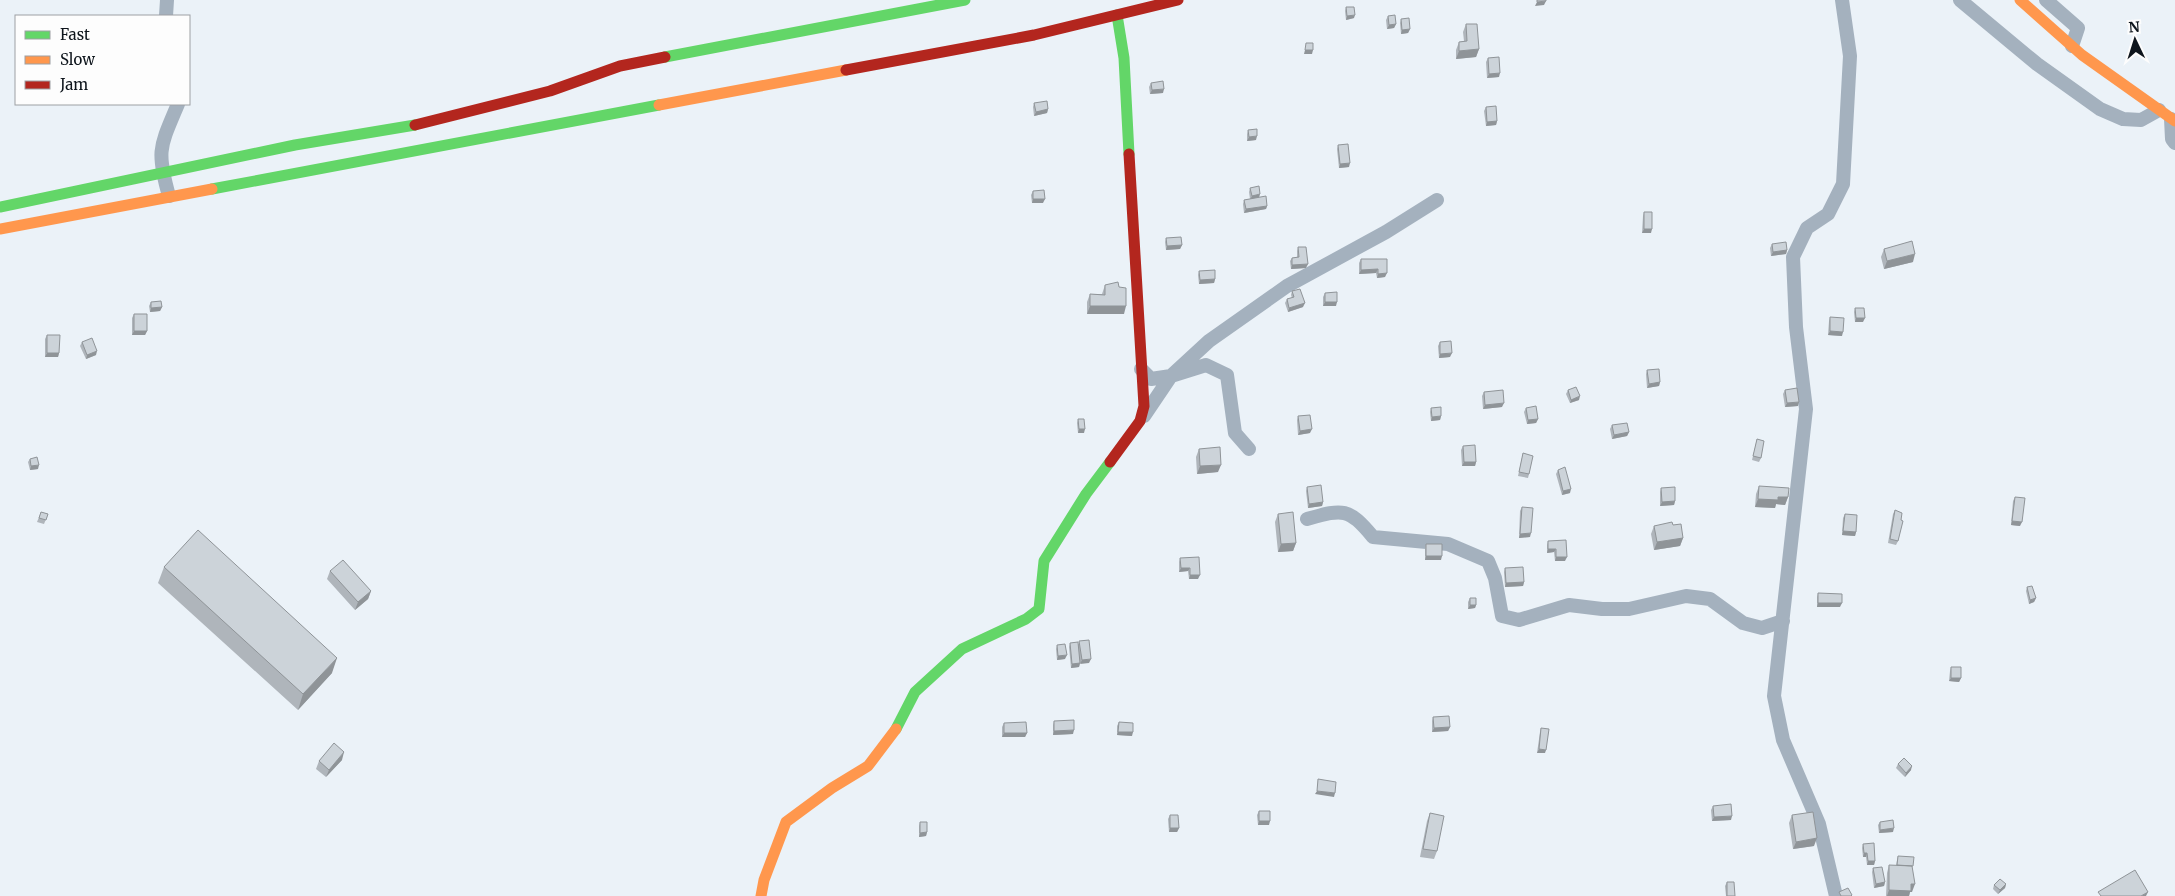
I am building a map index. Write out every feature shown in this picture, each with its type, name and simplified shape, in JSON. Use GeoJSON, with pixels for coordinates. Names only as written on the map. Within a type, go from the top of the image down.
{"type":"FeatureCollection","features":[{"type":"Feature","properties":{"kind":"street"},"geometry":{"type":"LineString","coordinates":[[166,15],[167,0]]}},
{"type":"Feature","properties":{"kind":"street"},"geometry":{"type":"LineString","coordinates":[[0,207],[296,145],[405,128],[550,91],[620,66],[965,0]]}},
{"type":"Feature","properties":{"kind":"street"},"geometry":{"type":"LineString","coordinates":[[0,229],[1024,37],[1178,0]]}},
{"type":"Feature","properties":{"kind":"street"},"geometry":{"type":"LineString","coordinates":[[1836,896],[1819,824],[1784,740],[1774,696],[1806,409],[1796,327],[1793,256],[1807,228],[1828,214],[1843,184],[1850,56],[1842,0]]}},
{"type":"Feature","properties":{"kind":"street"},"geometry":{"type":"LineString","coordinates":[[1960,0],[2037,64],[2100,109],[2123,119],[2141,120],[2159,110]]}},
{"type":"Feature","properties":{"kind":"street"},"geometry":{"type":"LineString","coordinates":[[2020,0],[2072,46],[2173,120],[2172,139],[2175,143]]}},
{"type":"Feature","properties":{"kind":"street"},"geometry":{"type":"LineString","coordinates":[[2046,0],[2078,28],[2072,46]]}},
{"type":"Feature","properties":{"kind":"street"},"geometry":{"type":"LineString","coordinates":[[1117,15],[1124,58],[1144,406],[1140,421]]}},
{"type":"Feature","properties":{"kind":"street"},"geometry":{"type":"LineString","coordinates":[[169,196],[162,174],[160,151],[178,105]]}},
{"type":"Feature","properties":{"kind":"street"},"geometry":{"type":"LineString","coordinates":[[760,896],[764,880],[786,822],[832,788],[868,766],[892,736],[915,692],[962,648],[1026,619],[1040,609],[1044,561],[1086,494],[1171,376],[1209,341],[1287,286],[1386,232],[1437,200]]}},
{"type":"Feature","properties":{"kind":"street"},"geometry":{"type":"LineString","coordinates":[[1141,369],[1151,379],[1171,376],[1206,365],[1227,375],[1235,433],[1249,449]]}},
{"type":"Feature","properties":{"kind":"street"},"geometry":{"type":"LineString","coordinates":[[1307,519],[1336,511],[1358,519],[1373,537],[1448,544],[1488,561],[1494,578],[1502,616],[1519,620],[1569,605],[1602,609],[1629,608],[1686,596],[1710,599],[1743,623],[1762,628],[1783,621]]}},
{"type":"Feature","properties":{"kind":"building"},"geometry":{"type":"Polygon","coordinates":[[[1346,7],[1354,7],[1355,15],[1347,16],[1346,7]]]}},
{"type":"Feature","properties":{"kind":"building"},"geometry":{"type":"Polygon","coordinates":[[[1395,15],[1396,24],[1389,25],[1388,16],[1395,15]]]}},
{"type":"Feature","properties":{"kind":"building"},"geometry":{"type":"Polygon","coordinates":[[[1409,18],[1410,29],[1402,30],[1401,19],[1409,18]]]}},
{"type":"Feature","properties":{"kind":"building"},"geometry":{"type":"Polygon","coordinates":[[[1466,24],[1477,24],[1479,49],[1459,51],[1459,42],[1467,41],[1466,24]]]}},
{"type":"Feature","properties":{"kind":"building"},"geometry":{"type":"Polygon","coordinates":[[[1306,43],[1313,43],[1313,50],[1305,50],[1306,43]]]}},
{"type":"Feature","properties":{"kind":"building"},"geometry":{"type":"Polygon","coordinates":[[[1499,57],[1500,73],[1489,74],[1488,58],[1499,57]]]}},
{"type":"Feature","properties":{"kind":"building"},"geometry":{"type":"Polygon","coordinates":[[[1163,81],[1164,89],[1152,90],[1151,83],[1163,81]]]}},
{"type":"Feature","properties":{"kind":"building"},"geometry":{"type":"Polygon","coordinates":[[[1047,101],[1048,109],[1036,112],[1034,103],[1047,101]]]}},
{"type":"Feature","properties":{"kind":"building"},"geometry":{"type":"Polygon","coordinates":[[[1496,106],[1497,121],[1487,122],[1486,107],[1496,106]]]}},
{"type":"Feature","properties":{"kind":"building"},"geometry":{"type":"Polygon","coordinates":[[[1257,129],[1257,136],[1249,137],[1248,130],[1257,129]]]}},
{"type":"Feature","properties":{"kind":"building"},"geometry":{"type":"Polygon","coordinates":[[[1348,144],[1350,163],[1340,164],[1338,145],[1348,144]]]}},
{"type":"Feature","properties":{"kind":"building"},"geometry":{"type":"Polygon","coordinates":[[[1259,186],[1260,194],[1252,196],[1250,188],[1259,186]]]}},
{"type":"Feature","properties":{"kind":"building"},"geometry":{"type":"Polygon","coordinates":[[[1044,190],[1045,199],[1033,199],[1033,191],[1044,190]]]}},
{"type":"Feature","properties":{"kind":"building"},"geometry":{"type":"Polygon","coordinates":[[[1266,196],[1267,206],[1246,209],[1244,200],[1266,196]]]}},
{"type":"Feature","properties":{"kind":"building"},"geometry":{"type":"Polygon","coordinates":[[[1644,212],[1652,212],[1652,229],[1644,229],[1644,212]]]}},
{"type":"Feature","properties":{"kind":"building"},"geometry":{"type":"Polygon","coordinates":[[[1181,237],[1182,245],[1167,246],[1166,238],[1181,237]]]}},
{"type":"Feature","properties":{"kind":"building"},"geometry":{"type":"Polygon","coordinates":[[[1912,241],[1915,254],[1887,261],[1884,249],[1912,241]]]}},
{"type":"Feature","properties":{"kind":"building"},"geometry":{"type":"Polygon","coordinates":[[[1786,242],[1787,250],[1773,252],[1772,244],[1786,242]]]}},
{"type":"Feature","properties":{"kind":"building"},"geometry":{"type":"Polygon","coordinates":[[[1298,247],[1306,247],[1308,264],[1292,265],[1292,258],[1299,257],[1298,247]]]}},
{"type":"Feature","properties":{"kind":"building"},"geometry":{"type":"Polygon","coordinates":[[[1361,259],[1387,259],[1387,273],[1378,274],[1378,269],[1361,270],[1361,259]]]}},
{"type":"Feature","properties":{"kind":"building"},"geometry":{"type":"Polygon","coordinates":[[[1215,270],[1215,279],[1200,280],[1199,271],[1215,270]]]}},
{"type":"Feature","properties":{"kind":"building"},"geometry":{"type":"Polygon","coordinates":[[[1118,282],[1119,287],[1126,288],[1126,306],[1090,306],[1090,294],[1105,295],[1105,285],[1118,282]]]}},
{"type":"Feature","properties":{"kind":"building"},"geometry":{"type":"Polygon","coordinates":[[[1300,289],[1305,303],[1289,308],[1287,299],[1294,297],[1292,291],[1300,289]]]}},
{"type":"Feature","properties":{"kind":"building"},"geometry":{"type":"Polygon","coordinates":[[[1337,292],[1337,302],[1325,302],[1325,293],[1337,292]]]}},
{"type":"Feature","properties":{"kind":"building"},"geometry":{"type":"Polygon","coordinates":[[[161,301],[162,307],[151,308],[151,302],[161,301]]]}},
{"type":"Feature","properties":{"kind":"building"},"geometry":{"type":"Polygon","coordinates":[[[1855,308],[1864,308],[1865,318],[1856,318],[1855,308]]]}},
{"type":"Feature","properties":{"kind":"building"},"geometry":{"type":"Polygon","coordinates":[[[134,314],[147,314],[147,331],[134,331],[134,314]]]}},
{"type":"Feature","properties":{"kind":"building"},"geometry":{"type":"Polygon","coordinates":[[[1830,317],[1844,318],[1843,332],[1830,331],[1830,317]]]}},
{"type":"Feature","properties":{"kind":"building"},"geometry":{"type":"Polygon","coordinates":[[[47,335],[60,335],[59,353],[47,353],[47,335]]]}},
{"type":"Feature","properties":{"kind":"building"},"geometry":{"type":"Polygon","coordinates":[[[92,338],[97,351],[87,355],[82,342],[92,338]]]}},
{"type":"Feature","properties":{"kind":"building"},"geometry":{"type":"Polygon","coordinates":[[[1451,341],[1452,353],[1440,354],[1440,342],[1451,341]]]}},
{"type":"Feature","properties":{"kind":"building"},"geometry":{"type":"Polygon","coordinates":[[[1659,369],[1660,382],[1649,384],[1647,370],[1659,369]]]}},
{"type":"Feature","properties":{"kind":"building"},"geometry":{"type":"Polygon","coordinates":[[[1576,387],[1580,396],[1571,400],[1568,390],[1576,387]]]}},
{"type":"Feature","properties":{"kind":"building"},"geometry":{"type":"Polygon","coordinates":[[[1797,388],[1799,402],[1787,403],[1785,390],[1797,388]]]}},
{"type":"Feature","properties":{"kind":"building"},"geometry":{"type":"Polygon","coordinates":[[[1503,390],[1504,403],[1485,405],[1484,392],[1503,390]]]}},
{"type":"Feature","properties":{"kind":"building"},"geometry":{"type":"Polygon","coordinates":[[[1536,406],[1538,419],[1528,420],[1526,408],[1536,406]]]}},
{"type":"Feature","properties":{"kind":"building"},"geometry":{"type":"Polygon","coordinates":[[[1441,407],[1441,416],[1432,417],[1431,408],[1441,407]]]}},
{"type":"Feature","properties":{"kind":"building"},"geometry":{"type":"Polygon","coordinates":[[[1310,415],[1312,429],[1300,431],[1298,416],[1310,415]]]}},
{"type":"Feature","properties":{"kind":"building"},"geometry":{"type":"Polygon","coordinates":[[[1078,419],[1084,419],[1085,429],[1079,429],[1078,419]]]}},
{"type":"Feature","properties":{"kind":"building"},"geometry":{"type":"Polygon","coordinates":[[[1627,423],[1629,432],[1614,435],[1612,425],[1627,423]]]}},
{"type":"Feature","properties":{"kind":"building"},"geometry":{"type":"Polygon","coordinates":[[[1757,439],[1764,441],[1761,458],[1753,456],[1757,439]]]}},
{"type":"Feature","properties":{"kind":"building"},"geometry":{"type":"Polygon","coordinates":[[[1475,445],[1476,462],[1464,462],[1463,446],[1475,445]]]}},
{"type":"Feature","properties":{"kind":"building"},"geometry":{"type":"Polygon","coordinates":[[[1220,447],[1221,465],[1200,466],[1199,449],[1220,447]]]}},
{"type":"Feature","properties":{"kind":"building"},"geometry":{"type":"Polygon","coordinates":[[[1523,453],[1533,456],[1529,474],[1519,472],[1523,453]]]}},
{"type":"Feature","properties":{"kind":"building"},"geometry":{"type":"Polygon","coordinates":[[[37,457],[39,465],[31,466],[30,459],[37,457]]]}},
{"type":"Feature","properties":{"kind":"building"},"geometry":{"type":"Polygon","coordinates":[[[1565,467],[1571,489],[1563,491],[1558,470],[1565,467]]]}},
{"type":"Feature","properties":{"kind":"building"},"geometry":{"type":"Polygon","coordinates":[[[1321,485],[1323,502],[1309,504],[1307,487],[1321,485]]]}},
{"type":"Feature","properties":{"kind":"building"},"geometry":{"type":"Polygon","coordinates":[[[1759,486],[1789,488],[1788,497],[1778,497],[1778,500],[1758,499],[1759,486]]]}},
{"type":"Feature","properties":{"kind":"building"},"geometry":{"type":"Polygon","coordinates":[[[1675,487],[1675,501],[1662,502],[1661,488],[1675,487]]]}},
{"type":"Feature","properties":{"kind":"building"},"geometry":{"type":"Polygon","coordinates":[[[2015,497],[2025,498],[2022,522],[2012,521],[2015,497]]]}},
{"type":"Feature","properties":{"kind":"building"},"geometry":{"type":"Polygon","coordinates":[[[1522,507],[1533,508],[1531,533],[1520,534],[1522,507]]]}},
{"type":"Feature","properties":{"kind":"building"},"geometry":{"type":"Polygon","coordinates":[[[1895,510],[1902,513],[1901,520],[1903,521],[1898,541],[1890,539],[1895,510]]]}},
{"type":"Feature","properties":{"kind":"building"},"geometry":{"type":"Polygon","coordinates":[[[41,512],[48,514],[46,520],[39,518],[41,512]]]}},
{"type":"Feature","properties":{"kind":"building"},"geometry":{"type":"Polygon","coordinates":[[[1293,512],[1296,543],[1281,544],[1278,514],[1293,512]]]}},
{"type":"Feature","properties":{"kind":"building"},"geometry":{"type":"Polygon","coordinates":[[[1845,514],[1857,515],[1856,532],[1843,531],[1845,514]]]}},
{"type":"Feature","properties":{"kind":"building"},"geometry":{"type":"Polygon","coordinates":[[[1672,522],[1673,525],[1681,524],[1683,538],[1657,542],[1654,526],[1672,522]]]}},
{"type":"Feature","properties":{"kind":"building"},"geometry":{"type":"Polygon","coordinates":[[[198,530],[337,658],[303,694],[164,567],[198,530]]]}},
{"type":"Feature","properties":{"kind":"building"},"geometry":{"type":"Polygon","coordinates":[[[1566,540],[1567,557],[1556,557],[1556,549],[1548,549],[1548,541],[1566,540]]]}},
{"type":"Feature","properties":{"kind":"building"},"geometry":{"type":"Polygon","coordinates":[[[1426,544],[1442,544],[1442,556],[1426,556],[1426,544]]]}},
{"type":"Feature","properties":{"kind":"building"},"geometry":{"type":"Polygon","coordinates":[[[1199,557],[1200,575],[1190,575],[1190,568],[1181,568],[1180,558],[1199,557]]]}},
{"type":"Feature","properties":{"kind":"building"},"geometry":{"type":"Polygon","coordinates":[[[343,560],[371,591],[358,602],[330,571],[343,560]]]}},
{"type":"Feature","properties":{"kind":"building"},"geometry":{"type":"Polygon","coordinates":[[[1523,567],[1524,582],[1506,583],[1505,568],[1523,567]]]}},
{"type":"Feature","properties":{"kind":"building"},"geometry":{"type":"Polygon","coordinates":[[[2032,586],[2036,598],[2030,600],[2027,587],[2032,586]]]}},
{"type":"Feature","properties":{"kind":"building"},"geometry":{"type":"Polygon","coordinates":[[[1818,593],[1842,594],[1842,603],[1818,603],[1818,593]]]}},
{"type":"Feature","properties":{"kind":"building"},"geometry":{"type":"Polygon","coordinates":[[[1470,598],[1476,598],[1476,605],[1470,605],[1470,598]]]}},
{"type":"Feature","properties":{"kind":"building"},"geometry":{"type":"Polygon","coordinates":[[[1089,640],[1091,659],[1082,660],[1079,641],[1089,640]]]}},
{"type":"Feature","properties":{"kind":"building"},"geometry":{"type":"Polygon","coordinates":[[[1078,642],[1080,663],[1072,664],[1070,643],[1078,642]]]}},
{"type":"Feature","properties":{"kind":"building"},"geometry":{"type":"Polygon","coordinates":[[[1065,644],[1067,655],[1058,656],[1057,645],[1065,644]]]}},
{"type":"Feature","properties":{"kind":"building"},"geometry":{"type":"Polygon","coordinates":[[[1951,667],[1961,667],[1961,678],[1951,678],[1951,667]]]}},
{"type":"Feature","properties":{"kind":"building"},"geometry":{"type":"Polygon","coordinates":[[[1449,716],[1450,727],[1434,728],[1433,717],[1449,716]]]}},
{"type":"Feature","properties":{"kind":"building"},"geometry":{"type":"Polygon","coordinates":[[[1074,720],[1074,730],[1054,731],[1054,721],[1074,720]]]}},
{"type":"Feature","properties":{"kind":"building"},"geometry":{"type":"Polygon","coordinates":[[[1026,722],[1027,733],[1004,733],[1004,723],[1026,722]]]}},
{"type":"Feature","properties":{"kind":"building"},"geometry":{"type":"Polygon","coordinates":[[[1119,722],[1133,723],[1133,732],[1118,732],[1119,722]]]}},
{"type":"Feature","properties":{"kind":"building"},"geometry":{"type":"Polygon","coordinates":[[[1541,728],[1549,729],[1546,750],[1539,749],[1541,728]]]}},
{"type":"Feature","properties":{"kind":"building"},"geometry":{"type":"Polygon","coordinates":[[[334,743],[344,752],[329,770],[319,761],[334,743]]]}},
{"type":"Feature","properties":{"kind":"building"},"geometry":{"type":"Polygon","coordinates":[[[1904,758],[1912,766],[1906,773],[1898,764],[1904,758]]]}},
{"type":"Feature","properties":{"kind":"building"},"geometry":{"type":"Polygon","coordinates":[[[1318,779],[1336,782],[1335,793],[1317,791],[1318,779]]]}},
{"type":"Feature","properties":{"kind":"building"},"geometry":{"type":"Polygon","coordinates":[[[1731,804],[1732,816],[1714,817],[1713,806],[1731,804]]]}},
{"type":"Feature","properties":{"kind":"building"},"geometry":{"type":"Polygon","coordinates":[[[1259,811],[1270,811],[1270,821],[1259,821],[1259,811]]]}},
{"type":"Feature","properties":{"kind":"building"},"geometry":{"type":"Polygon","coordinates":[[[1813,812],[1817,838],[1796,842],[1792,815],[1813,812]]]}},
{"type":"Feature","properties":{"kind":"building"},"geometry":{"type":"Polygon","coordinates":[[[1430,813],[1444,816],[1437,851],[1423,849],[1430,813]]]}},
{"type":"Feature","properties":{"kind":"building"},"geometry":{"type":"Polygon","coordinates":[[[1170,815],[1178,815],[1179,828],[1170,828],[1170,815]]]}},
{"type":"Feature","properties":{"kind":"building"},"geometry":{"type":"Polygon","coordinates":[[[1893,820],[1894,828],[1880,830],[1880,822],[1893,820]]]}},
{"type":"Feature","properties":{"kind":"building"},"geometry":{"type":"Polygon","coordinates":[[[920,822],[927,822],[927,832],[920,833],[920,822]]]}},
{"type":"Feature","properties":{"kind":"building"},"geometry":{"type":"Polygon","coordinates":[[[1874,843],[1875,861],[1868,861],[1867,853],[1864,853],[1863,844],[1874,843]]]}},
{"type":"Feature","properties":{"kind":"building"},"geometry":{"type":"Polygon","coordinates":[[[1898,856],[1914,857],[1913,866],[1897,865],[1898,856]]]}},
{"type":"Feature","properties":{"kind":"building"},"geometry":{"type":"Polygon","coordinates":[[[1889,865],[1912,866],[1915,884],[1911,884],[1911,891],[1889,890],[1889,865]]]}},
{"type":"Feature","properties":{"kind":"building"},"geometry":{"type":"Polygon","coordinates":[[[1882,867],[1885,882],[1876,884],[1873,868],[1882,867]]]}},
{"type":"Feature","properties":{"kind":"building"},"geometry":{"type":"Polygon","coordinates":[[[2135,870],[2148,892],[2141,896],[2101,896],[2098,892],[2135,870]]]}},
{"type":"Feature","properties":{"kind":"building"},"geometry":{"type":"Polygon","coordinates":[[[2000,879],[2006,884],[2000,890],[1994,885],[2000,879]]]}},
{"type":"Feature","properties":{"kind":"building"},"geometry":{"type":"Polygon","coordinates":[[[1727,882],[1734,882],[1735,896],[1727,896],[1727,882]]]}},
{"type":"Feature","properties":{"kind":"building"},"geometry":{"type":"Polygon","coordinates":[[[1848,888],[1852,895],[1841,896],[1839,892],[1848,888]]]}},
{"type":"Feature","properties":{"kind":"traffic: fast"},"geometry":{"type":"LineString","coordinates":[[665,57],[965,0]]}},
{"type":"Feature","properties":{"kind":"traffic: fast"},"geometry":{"type":"LineString","coordinates":[[1117,15],[1124,58],[1129,154]]}},
{"type":"Feature","properties":{"kind":"traffic: fast"},"geometry":{"type":"LineString","coordinates":[[212,189],[659,105]]}},
{"type":"Feature","properties":{"kind":"traffic: fast"},"geometry":{"type":"LineString","coordinates":[[0,207],[295,145],[415,125]]}},
{"type":"Feature","properties":{"kind":"traffic: fast"},"geometry":{"type":"LineString","coordinates":[[896,729],[915,692],[962,649],[1026,619],[1039,609],[1044,561],[1086,494],[1110,462]]}},
{"type":"Feature","properties":{"kind":"traffic: slow"},"geometry":{"type":"LineString","coordinates":[[2020,0],[2082,55],[2175,121]]}},
{"type":"Feature","properties":{"kind":"traffic: slow"},"geometry":{"type":"LineString","coordinates":[[659,105],[846,70]]}},
{"type":"Feature","properties":{"kind":"traffic: slow"},"geometry":{"type":"LineString","coordinates":[[0,229],[212,189]]}},
{"type":"Feature","properties":{"kind":"traffic: slow"},"geometry":{"type":"LineString","coordinates":[[761,896],[764,880],[786,822],[832,788],[868,766],[896,729]]}},
{"type":"Feature","properties":{"kind":"traffic: jam"},"geometry":{"type":"LineString","coordinates":[[846,70],[1034,35],[1178,0]]}},
{"type":"Feature","properties":{"kind":"traffic: jam"},"geometry":{"type":"LineString","coordinates":[[415,125],[550,91],[620,66],[665,57]]}},
{"type":"Feature","properties":{"kind":"traffic: jam"},"geometry":{"type":"LineString","coordinates":[[1110,462],[1140,421],[1144,406],[1129,154]]}}]}
